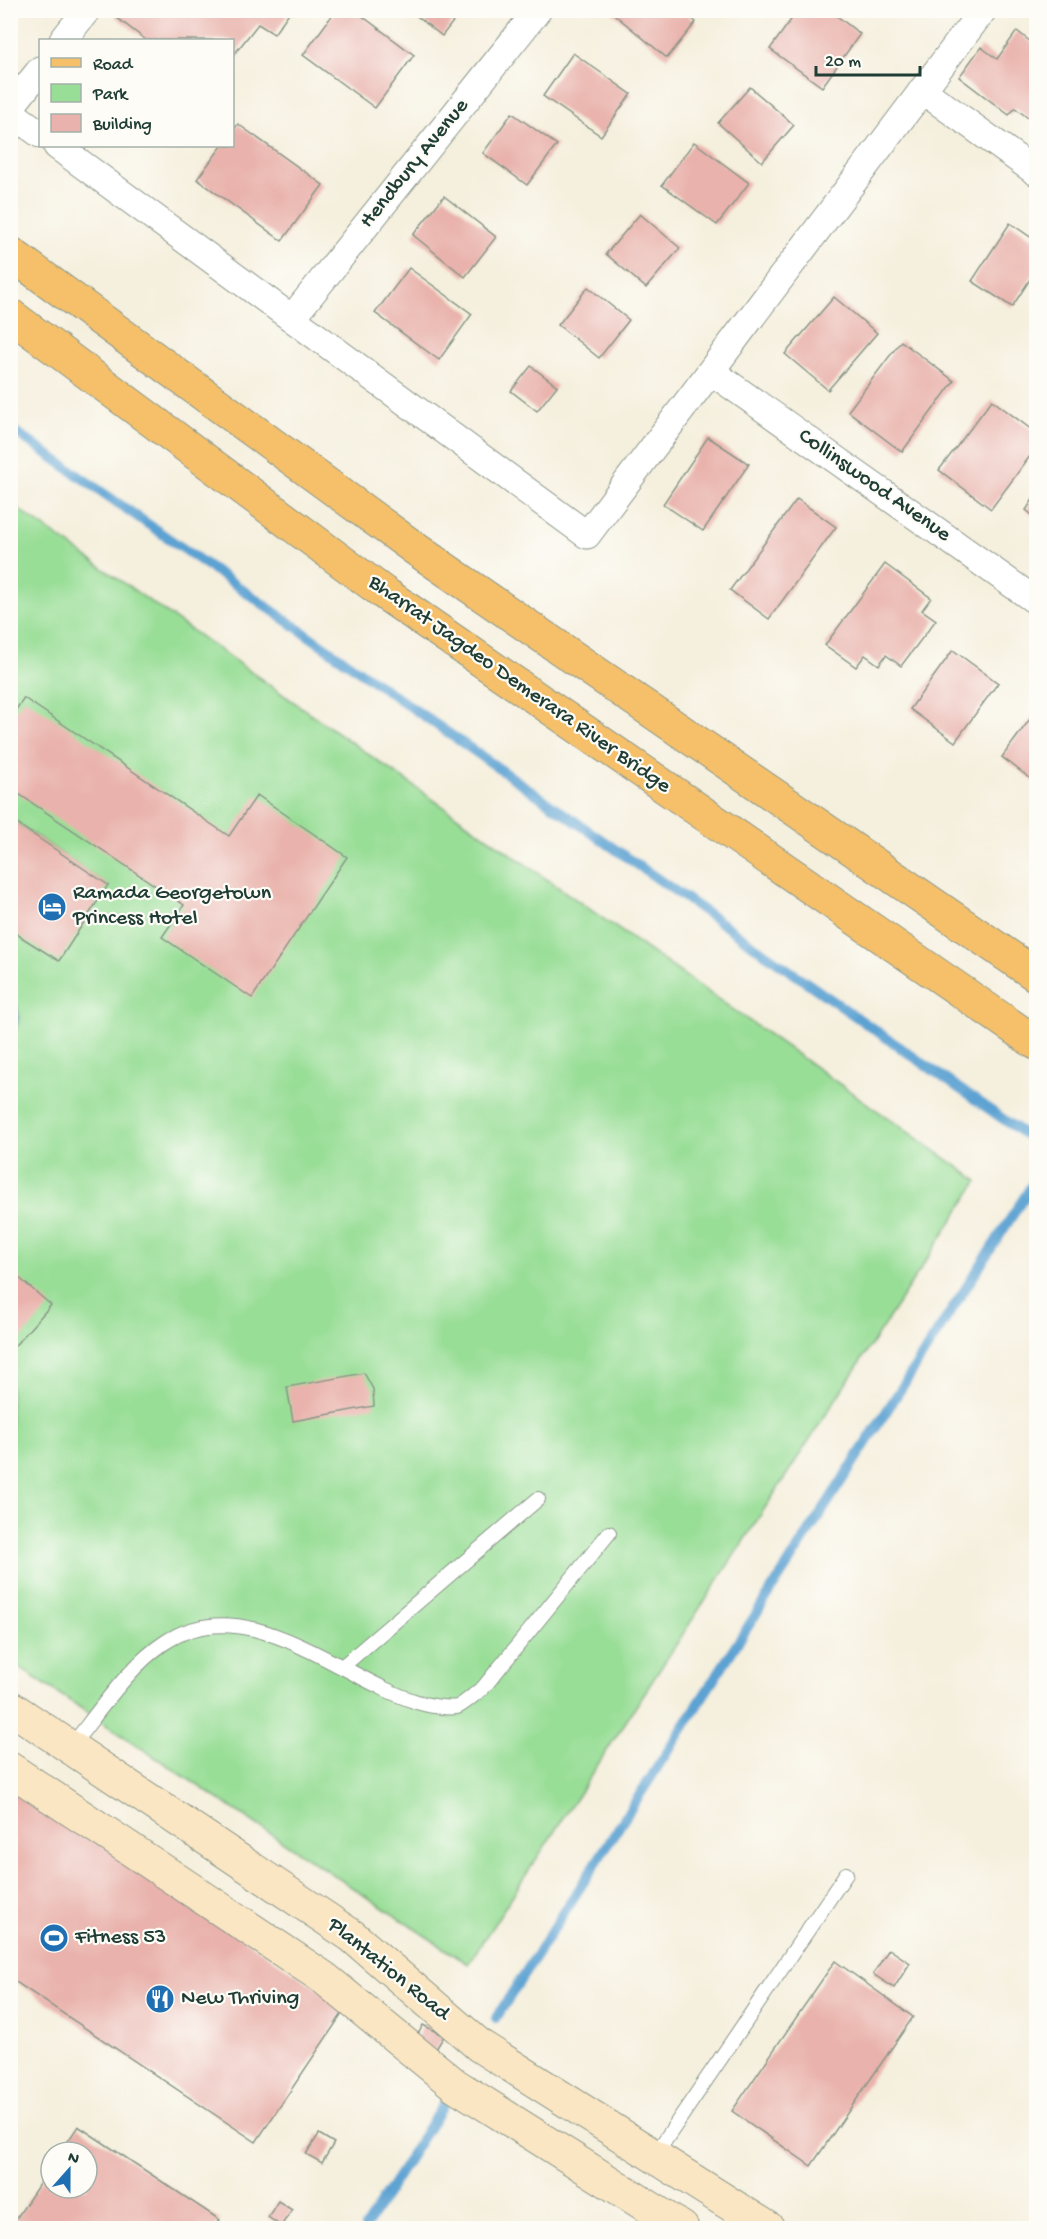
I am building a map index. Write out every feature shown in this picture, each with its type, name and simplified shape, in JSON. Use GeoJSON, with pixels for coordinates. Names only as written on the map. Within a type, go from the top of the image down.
{"type":"FeatureCollection","features":[{"type":"Feature","properties":{"kind":"main road"},"geometry":{"type":"LineString","coordinates":[[10,253],[417,550],[1036,975]]}},
{"type":"Feature","properties":{"kind":"main road","name":"Bharrat Jagdeo Demerara River Bridge"},"geometry":{"type":"LineString","coordinates":[[10,315],[384,593],[1036,1043]]}},
{"type":"Feature","properties":{"kind":"street"},"geometry":{"type":"LineString","coordinates":[[64,39],[87,10]]}},
{"type":"Feature","properties":{"kind":"street","name":"Hendbury Avenue"},"geometry":{"type":"LineString","coordinates":[[292,318],[538,10]]}},
{"type":"Feature","properties":{"kind":"street"},"geometry":{"type":"LineString","coordinates":[[58,147],[587,534],[712,372],[983,10]]}},
{"type":"Feature","properties":{"kind":"street"},"geometry":{"type":"LineString","coordinates":[[39,70],[10,110],[39,133]]}},
{"type":"Feature","properties":{"kind":"street"},"geometry":{"type":"LineString","coordinates":[[922,90],[1036,172]]}},
{"type":"Feature","properties":{"kind":"street","name":"Collinswood Avenue"},"geometry":{"type":"LineString","coordinates":[[712,372],[1036,600]]}},
{"type":"Feature","properties":{"kind":"street","name":"Plantation Road"},"geometry":{"type":"LineString","coordinates":[[10,1707],[352,1936],[480,2046],[655,2155],[768,2229]]}},
{"type":"Feature","properties":{"kind":"street","name":"Plantation Road"},"geometry":{"type":"LineString","coordinates":[[10,1769],[324,1978],[455,2085],[682,2229]]}},
{"type":"Feature","properties":{"kind":"lane"},"geometry":{"type":"LineString","coordinates":[[343,1666],[538,1499]]}},
{"type":"Feature","properties":{"kind":"lane"},"geometry":{"type":"LineString","coordinates":[[70,1748],[140,1662],[164,1643],[186,1631],[214,1624],[241,1626],[286,1640],[343,1666],[392,1694],[428,1705],[457,1707],[483,1688],[609,1533]]}},
{"type":"Feature","properties":{"kind":"lane"},"geometry":{"type":"LineString","coordinates":[[655,2155],[846,1874]]}},
{"type":"Feature","properties":{"kind":"green space"},"geometry":{"type":"Polygon","coordinates":[[[11,504],[978,1181],[468,1964],[11,1662],[10,930],[107,885],[11,819],[11,504]]]}},
{"type":"Feature","properties":{"kind":"water"},"geometry":{"type":"Polygon","coordinates":[[[11,989],[18,1020],[11,1040],[11,989]]]}},
{"type":"Feature","properties":{"kind":"building"},"geometry":{"type":"Polygon","coordinates":[[[121,10],[291,10],[274,34],[258,24],[234,54],[234,39],[145,39],[116,17],[121,10]]]}},
{"type":"Feature","properties":{"kind":"building"},"geometry":{"type":"Polygon","coordinates":[[[336,10],[354,10],[414,55],[375,108],[303,55],[336,10]]]}},
{"type":"Feature","properties":{"kind":"building"},"geometry":{"type":"Polygon","coordinates":[[[409,10],[462,10],[442,36],[409,10]]]}},
{"type":"Feature","properties":{"kind":"building"},"geometry":{"type":"Polygon","coordinates":[[[609,10],[682,10],[696,22],[667,58],[609,10]]]}},
{"type":"Feature","properties":{"kind":"building"},"geometry":{"type":"Polygon","coordinates":[[[798,10],[829,10],[860,34],[822,87],[770,49],[798,10]]]}},
{"type":"Feature","properties":{"kind":"building"},"geometry":{"type":"Polygon","coordinates":[[[1017,31],[1036,46],[1036,124],[1015,108],[1009,115],[959,77],[981,47],[997,59],[1017,31]]]}},
{"type":"Feature","properties":{"kind":"building"},"geometry":{"type":"Polygon","coordinates":[[[573,53],[631,94],[601,136],[543,96],[573,53]]]}},
{"type":"Feature","properties":{"kind":"building"},"geometry":{"type":"Polygon","coordinates":[[[750,87],[794,125],[762,162],[718,123],[750,87]]]}},
{"type":"Feature","properties":{"kind":"building"},"geometry":{"type":"Polygon","coordinates":[[[512,113],[557,145],[527,185],[483,153],[512,113]]]}},
{"type":"Feature","properties":{"kind":"building"},"geometry":{"type":"Polygon","coordinates":[[[238,124],[323,185],[282,241],[197,179],[221,147],[234,147],[234,129],[238,124]]]}},
{"type":"Feature","properties":{"kind":"building"},"geometry":{"type":"Polygon","coordinates":[[[694,142],[749,183],[717,225],[662,185],[694,142]]]}},
{"type":"Feature","properties":{"kind":"building"},"geometry":{"type":"Polygon","coordinates":[[[444,196],[496,237],[465,277],[413,235],[444,196]]]}},
{"type":"Feature","properties":{"kind":"building"},"geometry":{"type":"Polygon","coordinates":[[[640,214],[680,248],[646,288],[606,254],[640,214]]]}},
{"type":"Feature","properties":{"kind":"building"},"geometry":{"type":"Polygon","coordinates":[[[1010,223],[1036,241],[1036,270],[1012,307],[972,281],[1010,223]]]}},
{"type":"Feature","properties":{"kind":"building"},"geometry":{"type":"Polygon","coordinates":[[[409,268],[472,314],[439,360],[375,313],[409,268]]]}},
{"type":"Feature","properties":{"kind":"building"},"geometry":{"type":"Polygon","coordinates":[[[588,287],[629,320],[599,358],[558,325],[588,287]]]}},
{"type":"Feature","properties":{"kind":"building"},"geometry":{"type":"Polygon","coordinates":[[[834,297],[877,333],[828,390],[785,354],[834,297]]]}},
{"type":"Feature","properties":{"kind":"building"},"geometry":{"type":"Polygon","coordinates":[[[901,341],[954,381],[902,452],[848,411],[901,341]]]}},
{"type":"Feature","properties":{"kind":"building"},"geometry":{"type":"Polygon","coordinates":[[[531,366],[557,386],[537,411],[511,391],[531,366]]]}},
{"type":"Feature","properties":{"kind":"building"},"geometry":{"type":"Polygon","coordinates":[[[992,400],[1036,433],[1036,448],[991,509],[939,470],[992,400]]]}},
{"type":"Feature","properties":{"kind":"building"},"geometry":{"type":"Polygon","coordinates":[[[708,437],[749,464],[703,531],[663,504],[708,437]]]}},
{"type":"Feature","properties":{"kind":"building"},"geometry":{"type":"Polygon","coordinates":[[[1036,495],[1036,518],[1026,510],[1036,495]]]}},
{"type":"Feature","properties":{"kind":"building"},"geometry":{"type":"Polygon","coordinates":[[[797,499],[836,527],[769,619],[730,590],[797,499]]]}},
{"type":"Feature","properties":{"kind":"building"},"geometry":{"type":"Polygon","coordinates":[[[885,564],[931,598],[922,610],[936,620],[901,666],[886,655],[879,665],[865,655],[856,667],[825,645],[885,564]]]}},
{"type":"Feature","properties":{"kind":"building"},"geometry":{"type":"Polygon","coordinates":[[[953,650],[998,683],[955,742],[910,709],[953,650]]]}},
{"type":"Feature","properties":{"kind":"building"},"geometry":{"type":"Polygon","coordinates":[[[24,698],[229,836],[257,795],[347,857],[252,998],[162,937],[184,905],[10,788],[10,718],[24,698]]]}},
{"type":"Feature","properties":{"kind":"building"},"geometry":{"type":"Polygon","coordinates":[[[1036,711],[1036,783],[1002,757],[1036,711]]]}},
{"type":"Feature","properties":{"kind":"building","name":"Ramada Georgetown Princess Hotel"},"geometry":{"type":"Polygon","coordinates":[[[10,819],[108,885],[59,961],[10,930],[10,819]]]}},
{"type":"Feature","properties":{"kind":"building"},"geometry":{"type":"Polygon","coordinates":[[[10,1270],[51,1305],[10,1351],[10,1270]]]}},
{"type":"Feature","properties":{"kind":"building"},"geometry":{"type":"Polygon","coordinates":[[[364,1373],[373,1389],[374,1406],[293,1421],[287,1387],[364,1373]]]}},
{"type":"Feature","properties":{"kind":"building"},"geometry":{"type":"Polygon","coordinates":[[[10,1783],[346,2008],[256,2142],[10,1978],[10,1783]]]}},
{"type":"Feature","properties":{"kind":"building"},"geometry":{"type":"Polygon","coordinates":[[[889,1949],[910,1963],[894,1988],[873,1974],[889,1949]]]}},
{"type":"Feature","properties":{"kind":"building"},"geometry":{"type":"Polygon","coordinates":[[[835,1961],[913,2017],[811,2166],[732,2111],[835,1961]]]}},
{"type":"Feature","properties":{"kind":"building"},"geometry":{"type":"Polygon","coordinates":[[[423,2025],[444,2036],[435,2051],[415,2040],[423,2025]]]}},
{"type":"Feature","properties":{"kind":"building"},"geometry":{"type":"Polygon","coordinates":[[[78,2126],[220,2220],[214,2228],[10,2228],[39,2184],[39,2200],[99,2200],[99,2140],[69,2140],[78,2126]]]}},
{"type":"Feature","properties":{"kind":"building"},"geometry":{"type":"Polygon","coordinates":[[[319,2134],[334,2143],[322,2163],[306,2154],[319,2134]]]}},
{"type":"Feature","properties":{"kind":"building"},"geometry":{"type":"Polygon","coordinates":[[[278,2201],[292,2210],[281,2226],[268,2217],[278,2201]]]}},
{"type":"Feature","properties":{"kind":"waterway"},"geometry":{"type":"LineString","coordinates":[[10,428],[1036,1142]]}},
{"type":"Feature","properties":{"kind":"waterway"},"geometry":{"type":"LineString","coordinates":[[496,2018],[1036,1179]]}},
{"type":"Feature","properties":{"kind":"waterway"},"geometry":{"type":"LineString","coordinates":[[365,2228],[444,2103]]}},
{"type":"Feature","properties":{"kind":"place","name":"Ramada Georgetown Princess Hotel"},"geometry":{"type":"Point","coordinates":[52,907]}},
{"type":"Feature","properties":{"kind":"place","name":"Fitness 53"},"geometry":{"type":"Point","coordinates":[54,1938]}},
{"type":"Feature","properties":{"kind":"place","name":"New Thriving"},"geometry":{"type":"Point","coordinates":[160,1999]}}]}
